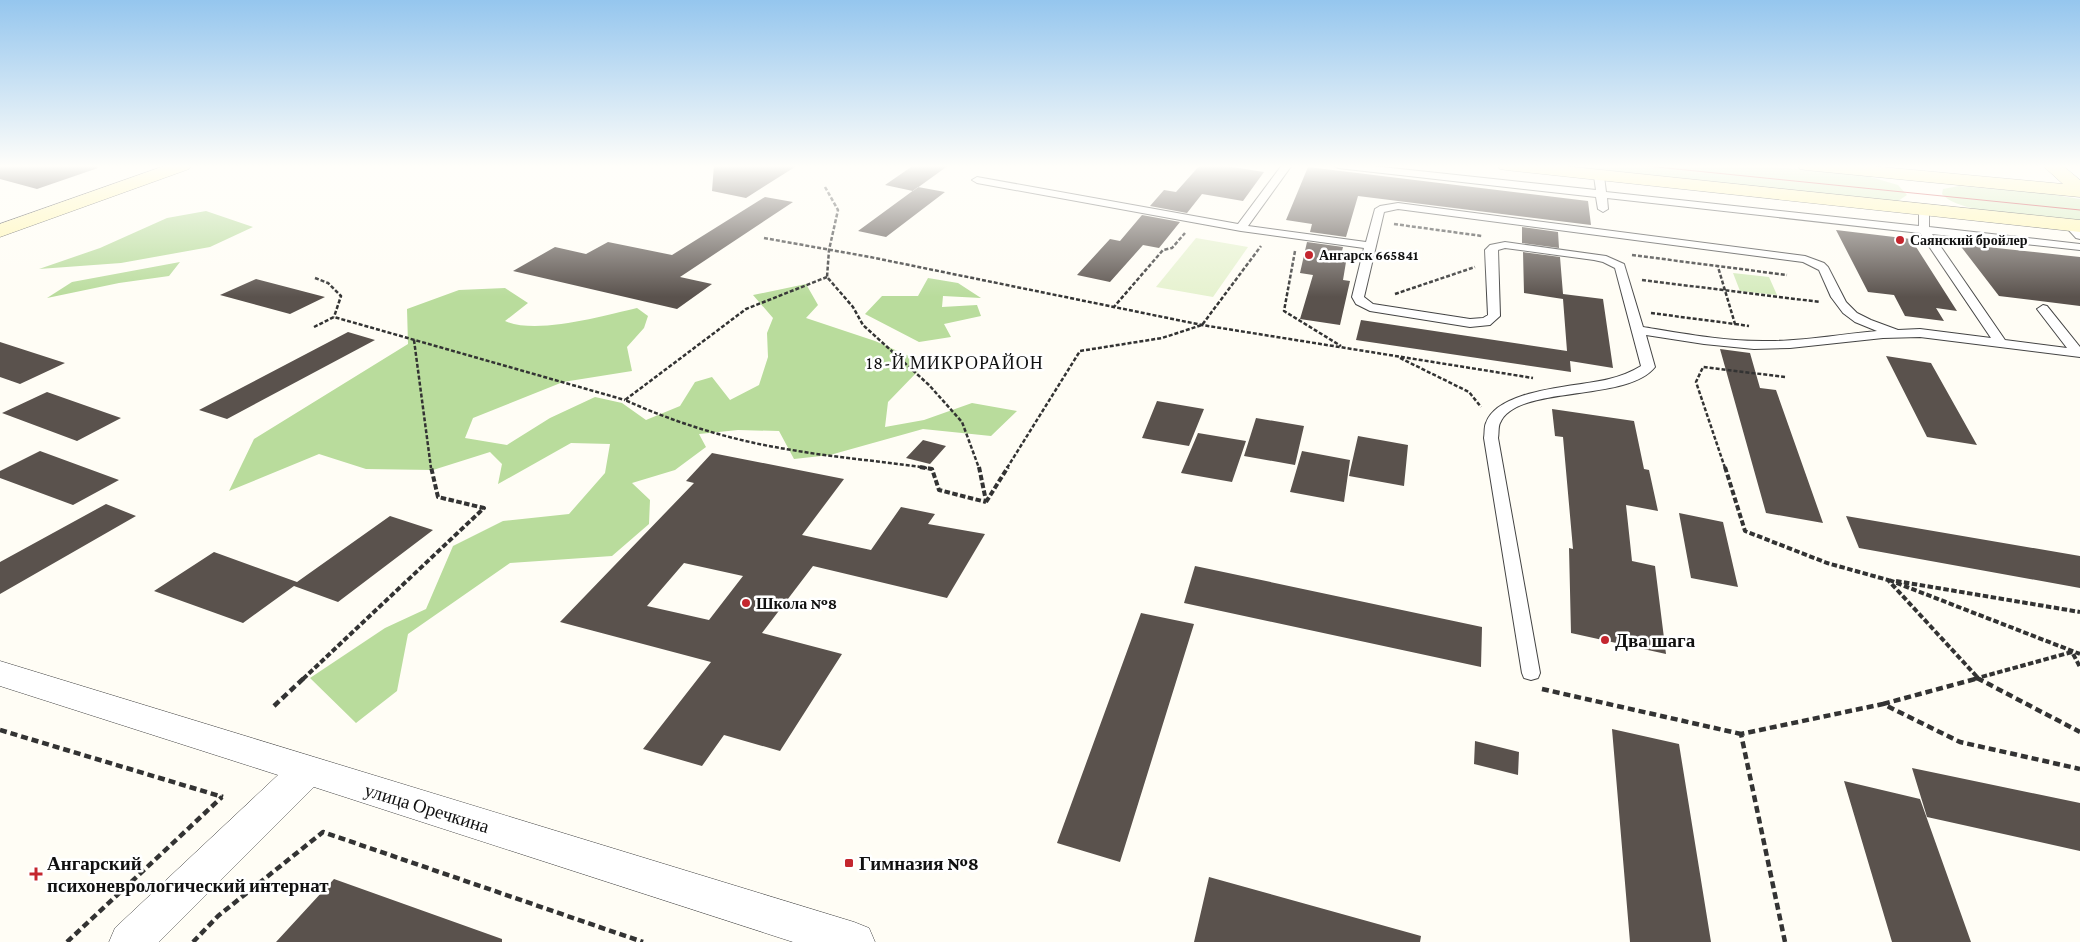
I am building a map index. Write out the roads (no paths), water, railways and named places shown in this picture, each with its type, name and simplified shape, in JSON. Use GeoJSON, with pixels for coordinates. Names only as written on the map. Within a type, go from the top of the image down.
{"type":"FeatureCollection","features":[{"type":"Feature","properties":{"kind":"main road"},"geometry":{"type":"LineString","coordinates":[[0,218],[26,209]]}},
{"type":"Feature","properties":{"kind":"main road"},"geometry":{"type":"LineString","coordinates":[[0,231],[61,209]]}},
{"type":"Feature","properties":{"kind":"main road"},"geometry":{"type":"LineString","coordinates":[[1914,209],[2076,229]]}},
{"type":"Feature","properties":{"kind":"street","name":"улица Оречкина"},"geometry":{"type":"LineString","coordinates":[[0,673],[854,942]]}},
{"type":"Feature","properties":{"kind":"street"},"geometry":{"type":"LineString","coordinates":[[130,942],[308,770]]}},
{"type":"Feature","properties":{"kind":"lane"},"geometry":{"type":"LineString","coordinates":[[1136,209],[1241,228],[1371,246]]}},
{"type":"Feature","properties":{"kind":"lane"},"geometry":{"type":"LineString","coordinates":[[1241,228],[1255,209]]}},
{"type":"Feature","properties":{"kind":"lane"},"geometry":{"type":"LineString","coordinates":[[1383,209],[1379,211],[1358,297],[1364,304],[1387,311],[1470,323],[1486,322],[1494,316],[1491,250],[1494,247],[1505,245],[1606,259],[1620,266],[1624,277],[1648,367],[1643,372],[1616,382],[1519,400],[1503,410],[1493,422],[1492,438],[1532,680]]}},
{"type":"Feature","properties":{"kind":"lane"},"geometry":{"type":"LineString","coordinates":[[1414,209],[1804,258],[1820,265],[1842,305],[1858,318],[1896,333]]}},
{"type":"Feature","properties":{"kind":"lane"},"geometry":{"type":"LineString","coordinates":[[1603,209],[1607,233]]}},
{"type":"Feature","properties":{"kind":"lane"},"geometry":{"type":"LineString","coordinates":[[1735,209],[2080,247]]}},
{"type":"Feature","properties":{"kind":"lane"},"geometry":{"type":"LineString","coordinates":[[1924,210],[1924,230],[2000,342]]}},
{"type":"Feature","properties":{"kind":"lane"},"geometry":{"type":"LineString","coordinates":[[1591,231],[1594,257]]}},
{"type":"Feature","properties":{"kind":"lane"},"geometry":{"type":"LineString","coordinates":[[2043,309],[2079,353]]}},
{"type":"Feature","properties":{"kind":"lane"},"geometry":{"type":"LineString","coordinates":[[1638,330],[1713,341],[1771,345],[1896,333],[1934,334],[2079,353]]}},
{"type":"Feature","properties":{"kind":"tram line"},"geometry":{"type":"LineString","coordinates":[[2070,209],[2080,210]]}},
{"type":"Feature","properties":{"kind":"place","name":"Саянский бройлер"},"geometry":{"type":"Point","coordinates":[1900,240]}},
{"type":"Feature","properties":{"kind":"place","name":"Ангарск 665841"},"geometry":{"type":"Point","coordinates":[1309,255]}},
{"type":"Feature","properties":{"kind":"place","name":"Школа №8"},"geometry":{"type":"Point","coordinates":[746,603]}},
{"type":"Feature","properties":{"kind":"place","name":"Два шага"},"geometry":{"type":"Point","coordinates":[1605,640]}},
{"type":"Feature","properties":{"kind":"place","name":"Гимназия №8"},"geometry":{"type":"Point","coordinates":[849,863]}},
{"type":"Feature","properties":{"kind":"place","name":"Ангарский психоневрологический интернат"},"geometry":{"type":"Point","coordinates":[36,874]}},
{"type":"Feature","properties":{"kind":"district","name":"18-Й МИКРОРАЙОН"},"geometry":{"type":"Point","coordinates":[955,363]}}]}
